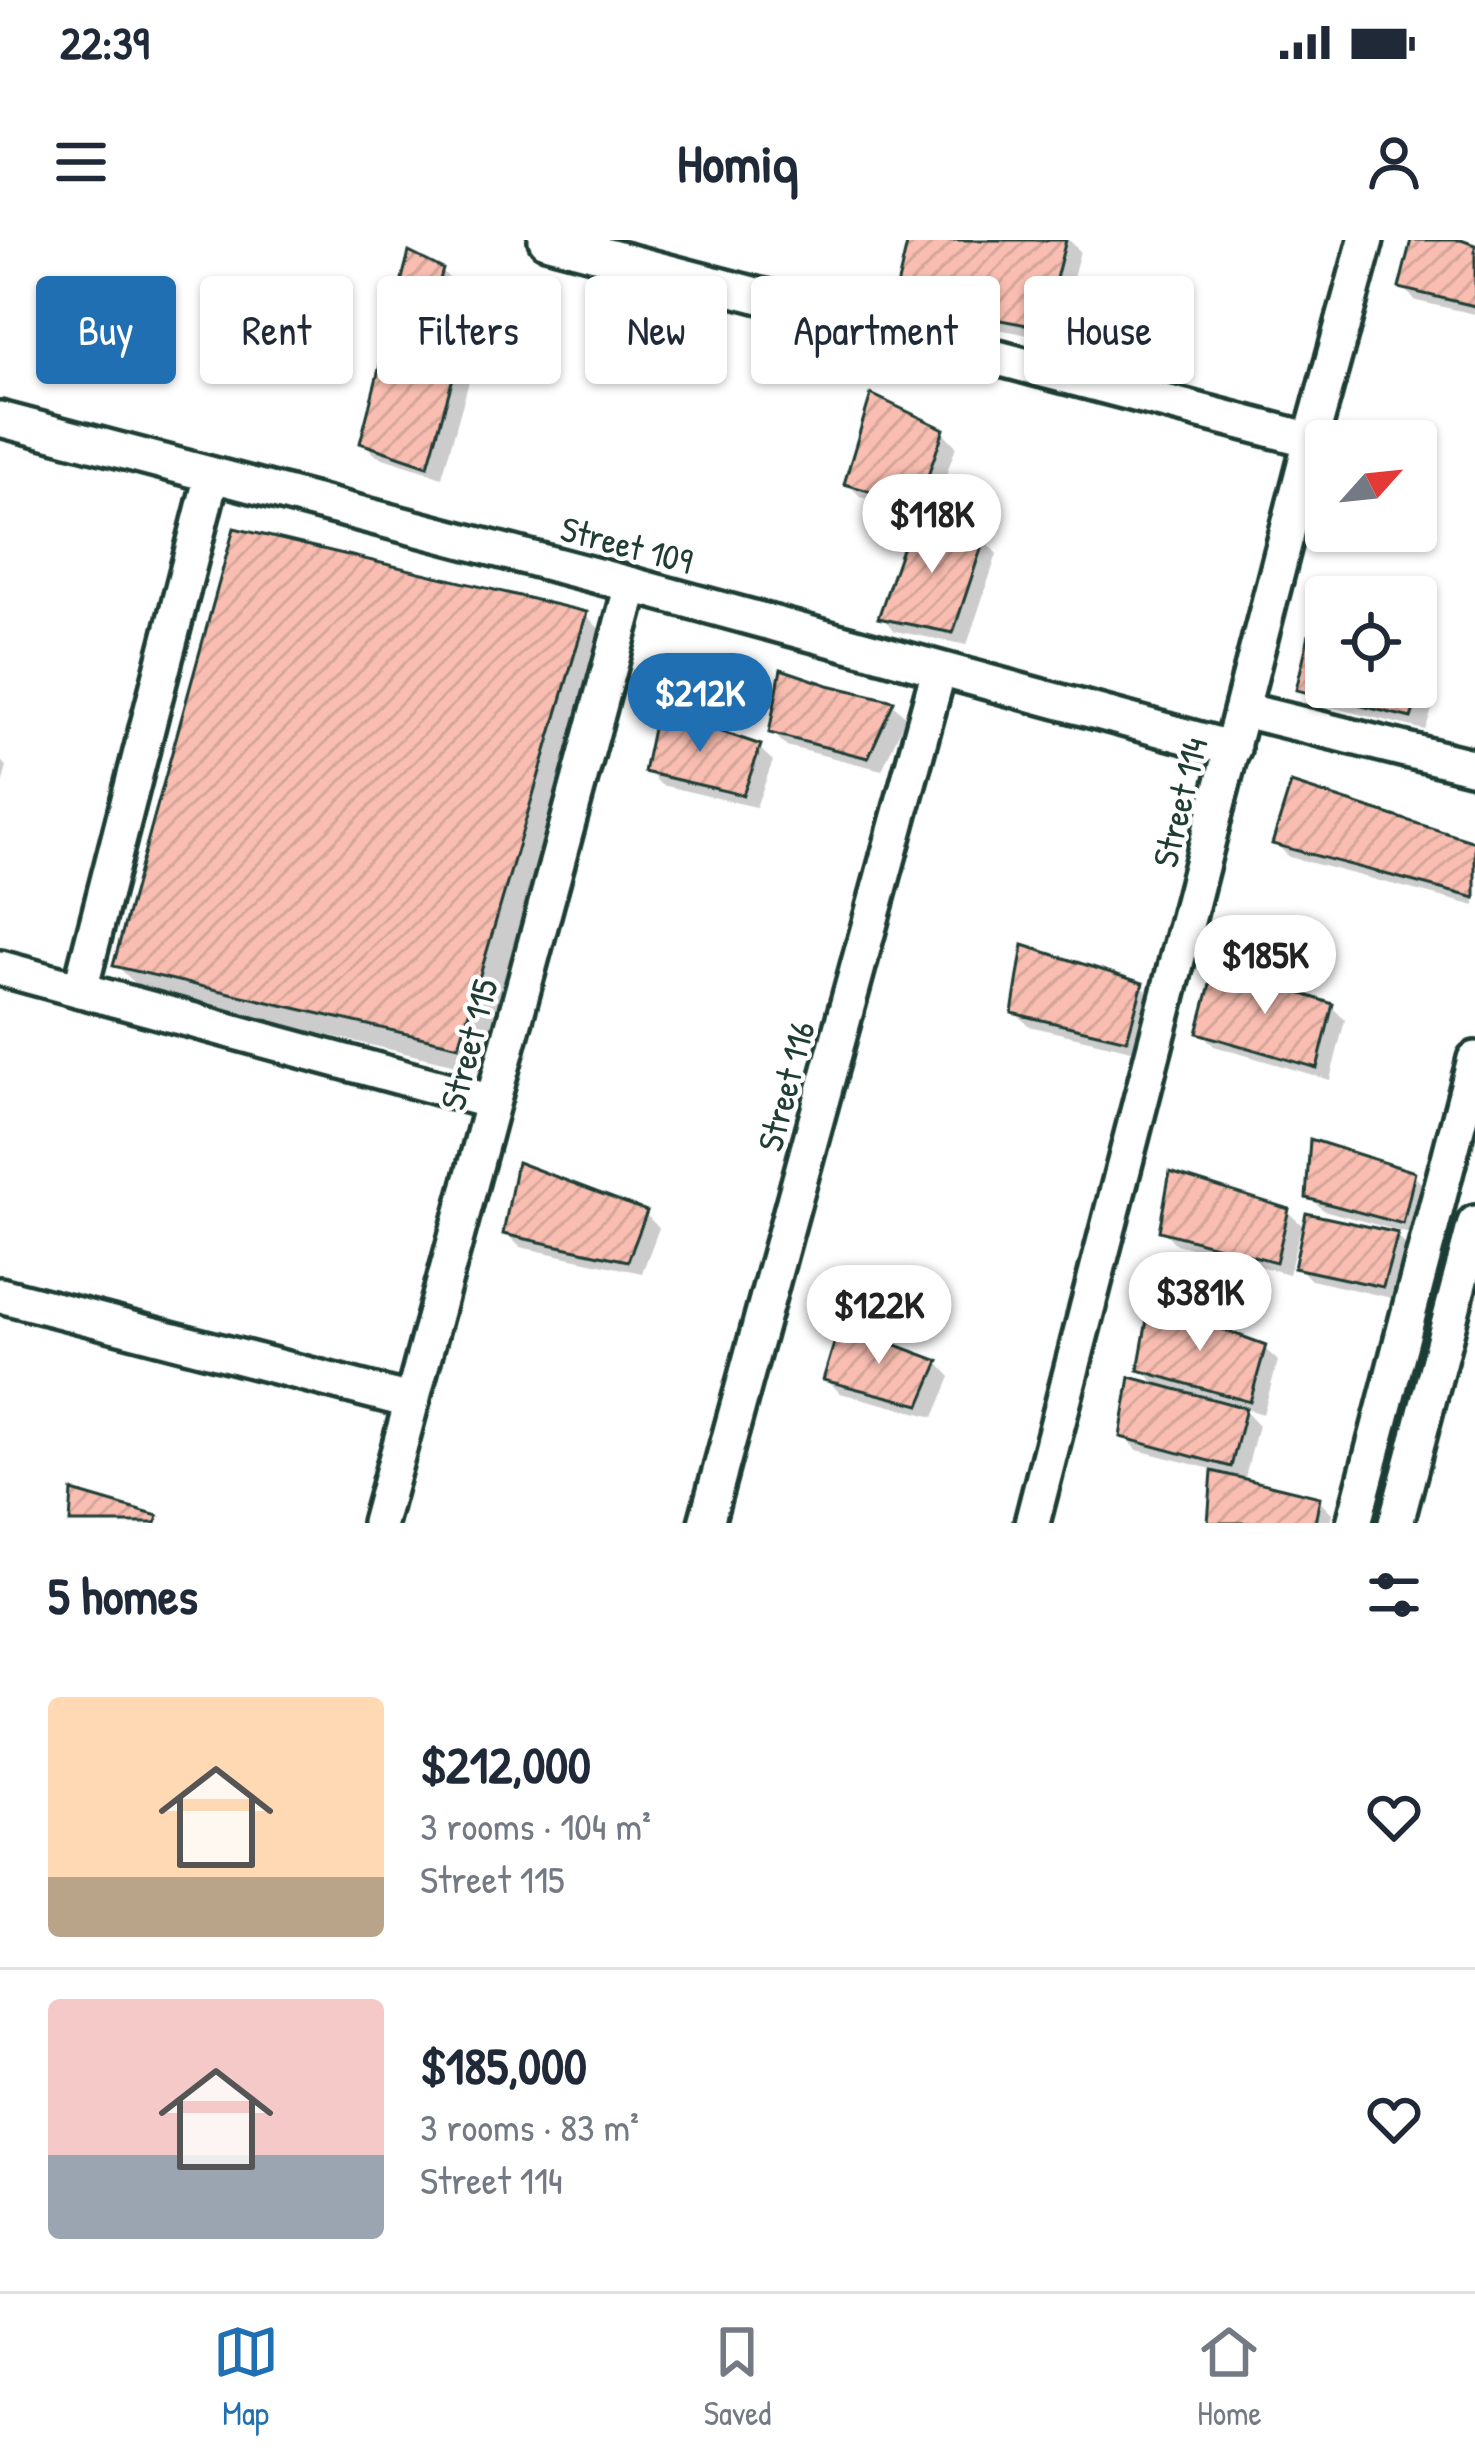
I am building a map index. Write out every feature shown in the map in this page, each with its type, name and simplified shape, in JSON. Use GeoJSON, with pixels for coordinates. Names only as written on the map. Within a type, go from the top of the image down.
{"type":"FeatureCollection","features":[{"type":"Feature","properties":{"kind":"street"},"geometry":{"type":"LineString","coordinates":[[546,240],[1305,438]]}},
{"type":"Feature","properties":{"kind":"street","name":"Street 114"},"geometry":{"type":"LineString","coordinates":[[1317,420],[1366,240]]}},
{"type":"Feature","properties":{"kind":"street","name":"Street 109"},"geometry":{"type":"LineString","coordinates":[[0,418],[1233,749]]}},
{"type":"Feature","properties":{"kind":"street","name":"Street 114"},"geometry":{"type":"LineString","coordinates":[[1033,1523],[1305,467]]}},
{"type":"Feature","properties":{"kind":"street"},"geometry":{"type":"LineString","coordinates":[[80,990],[212,475]]}},
{"type":"Feature","properties":{"kind":"street","name":"Street 115"},"geometry":{"type":"LineString","coordinates":[[379,1523],[632,585]]}},
{"type":"Feature","properties":{"kind":"street","name":"Street 116"},"geometry":{"type":"LineString","coordinates":[[706,1523],[939,670]]}},
{"type":"Feature","properties":{"kind":"street"},"geometry":{"type":"LineString","coordinates":[[1243,710],[1475,767]]}},
{"type":"Feature","properties":{"kind":"street"},"geometry":{"type":"LineString","coordinates":[[0,968],[492,1102]]}},
{"type":"Feature","properties":{"kind":"street"},"geometry":{"type":"LineString","coordinates":[[1354,1523],[1475,1059]]}},
{"type":"Feature","properties":{"kind":"street"},"geometry":{"type":"LineString","coordinates":[[1396,1523],[1475,1223]]}},
{"type":"Feature","properties":{"kind":"street"},"geometry":{"type":"LineString","coordinates":[[0,1295],[410,1401]]}},
{"type":"Feature","properties":{"kind":"building"},"geometry":{"type":"Polygon","coordinates":[[[908,240],[1066,240],[1057,276],[1024,276],[1024,324],[1000,320],[1000,276],[900,276],[908,240]]]}},
{"type":"Feature","properties":{"kind":"building"},"geometry":{"type":"Polygon","coordinates":[[[1411,240],[1461,240],[1475,245],[1475,306],[1399,288],[1411,240]]]}},
{"type":"Feature","properties":{"kind":"building"},"geometry":{"type":"Polygon","coordinates":[[[409,252],[443,269],[441,276],[403,276],[409,252]]]}},
{"type":"Feature","properties":{"kind":"building"},"geometry":{"type":"Polygon","coordinates":[[[377,377],[377,384],[451,384],[428,466],[360,443],[377,377]]]}},
{"type":"Feature","properties":{"kind":"building"},"geometry":{"type":"Polygon","coordinates":[[[871,394],[944,429],[918,505],[844,484],[871,394]]]}},
{"type":"Feature","properties":{"kind":"building"},"geometry":{"type":"Polygon","coordinates":[[[914,514],[985,537],[953,633],[878,618],[914,514]]]}},
{"type":"Feature","properties":{"kind":"building"},"geometry":{"type":"Polygon","coordinates":[[[234,528],[587,612],[459,1046],[113,966],[234,528]]]}},
{"type":"Feature","properties":{"kind":"building"},"geometry":{"type":"Polygon","coordinates":[[[1305,652],[1305,692],[1296,690],[1305,652]]]}},
{"type":"Feature","properties":{"kind":"building"},"geometry":{"type":"Polygon","coordinates":[[[781,669],[894,701],[868,758],[769,733],[781,669]]]}},
{"type":"Feature","properties":{"kind":"building"},"geometry":{"type":"Polygon","coordinates":[[[1370,708],[1414,708],[1411,718],[1370,708]]]}},
{"type":"Feature","properties":{"kind":"building"},"geometry":{"type":"Polygon","coordinates":[[[657,710],[761,745],[743,795],[644,772],[657,710]]]}},
{"type":"Feature","properties":{"kind":"building"},"geometry":{"type":"Polygon","coordinates":[[[1291,783],[1475,842],[1475,898],[1272,844],[1291,783]]]}},
{"type":"Feature","properties":{"kind":"building"},"geometry":{"type":"Polygon","coordinates":[[[1023,945],[1143,983],[1127,1040],[1012,1013],[1023,945]]]}},
{"type":"Feature","properties":{"kind":"building"},"geometry":{"type":"Polygon","coordinates":[[[1215,965],[1333,1004],[1317,1068],[1197,1033],[1215,965]]]}},
{"type":"Feature","properties":{"kind":"building"},"geometry":{"type":"Polygon","coordinates":[[[1310,1139],[1415,1172],[1403,1224],[1306,1198],[1310,1139]]]}},
{"type":"Feature","properties":{"kind":"building"},"geometry":{"type":"Polygon","coordinates":[[[517,1162],[647,1211],[628,1261],[503,1234],[517,1162]]]}},
{"type":"Feature","properties":{"kind":"building"},"geometry":{"type":"Polygon","coordinates":[[[1170,1172],[1289,1209],[1276,1262],[1159,1231],[1170,1172]]]}},
{"type":"Feature","properties":{"kind":"building"},"geometry":{"type":"Polygon","coordinates":[[[1306,1213],[1398,1233],[1383,1287],[1294,1268],[1306,1213]]]}},
{"type":"Feature","properties":{"kind":"building"},"geometry":{"type":"Polygon","coordinates":[[[1150,1303],[1266,1345],[1250,1402],[1138,1370],[1150,1303]]]}},
{"type":"Feature","properties":{"kind":"building"},"geometry":{"type":"Polygon","coordinates":[[[840,1324],[939,1361],[920,1405],[823,1380],[840,1324]]]}},
{"type":"Feature","properties":{"kind":"building"},"geometry":{"type":"Polygon","coordinates":[[[1130,1377],[1246,1408],[1231,1467],[1120,1437],[1130,1377]]]}},
{"type":"Feature","properties":{"kind":"building"},"geometry":{"type":"Polygon","coordinates":[[[1212,1471],[1320,1497],[1315,1523],[1208,1523],[1212,1471]]]}},
{"type":"Feature","properties":{"kind":"building"},"geometry":{"type":"Polygon","coordinates":[[[72,1491],[158,1516],[156,1523],[70,1523],[72,1491]]]}}]}
